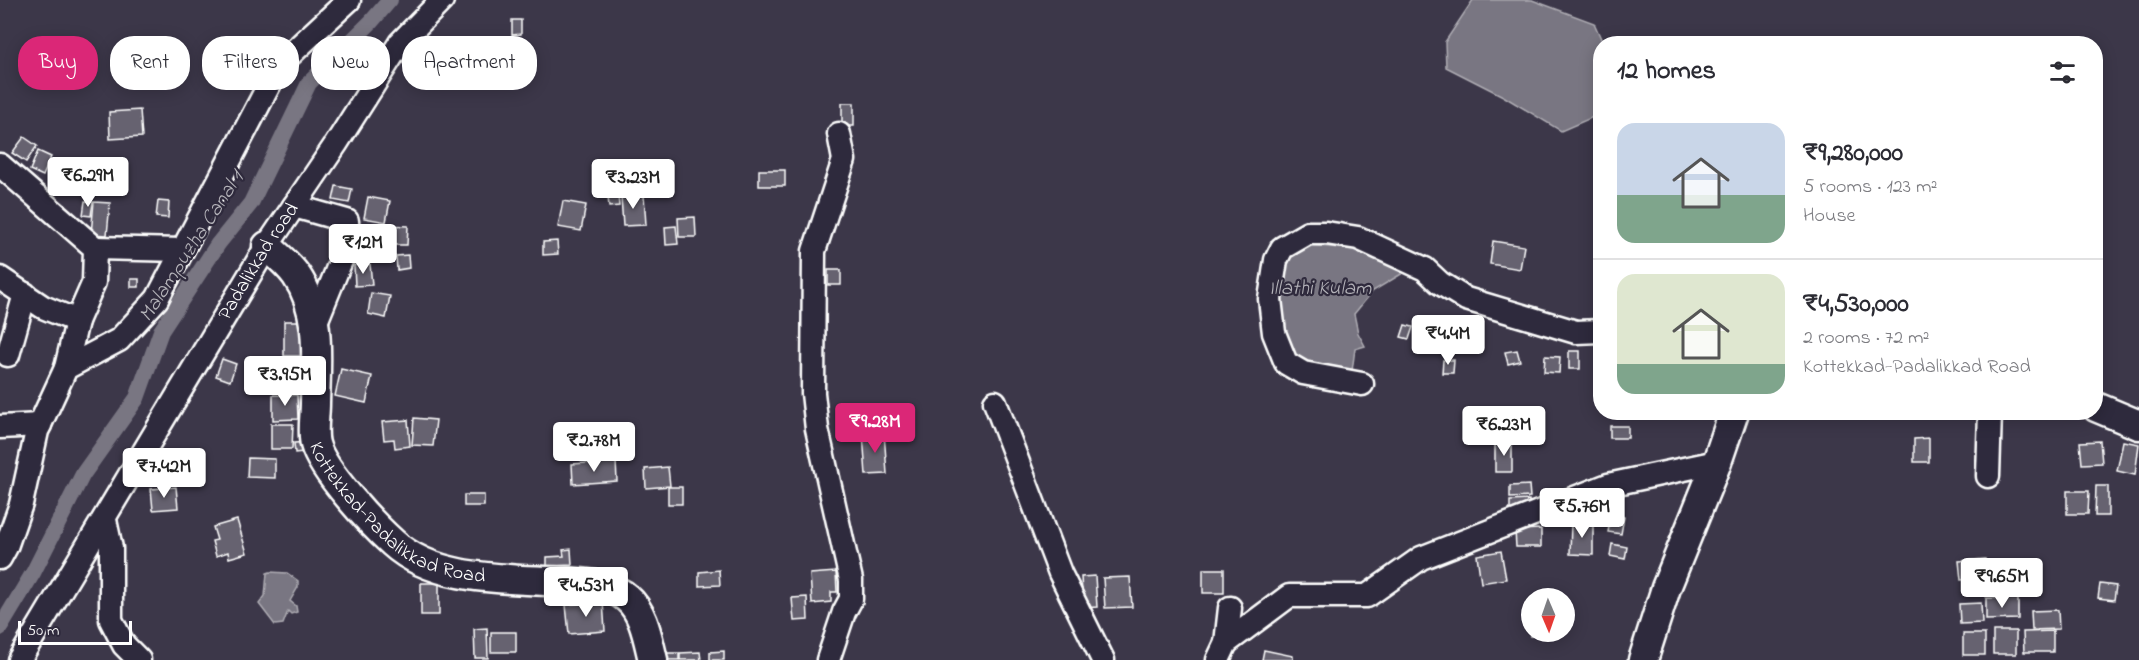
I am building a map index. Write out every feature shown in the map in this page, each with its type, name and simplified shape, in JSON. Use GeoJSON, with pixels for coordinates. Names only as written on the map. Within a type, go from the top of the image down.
{"type":"FeatureCollection","features":[{"type":"Feature","properties":{"kind":"main road","name":"Kottekkad-Padalikkad Road"},"geometry":{"type":"LineString","coordinates":[[267,246],[297,276],[311,309],[316,347],[315,443],[327,471],[394,544],[417,560],[441,569],[465,574],[591,584],[614,590],[628,598],[638,612],[653,660]]}},
{"type":"Feature","properties":{"kind":"main road"},"geometry":{"type":"LineString","coordinates":[[2103,410],[2139,425]]}},
{"type":"Feature","properties":{"kind":"main road"},"geometry":{"type":"LineString","coordinates":[[1643,660],[1666,588],[1717,462],[1731,420]]}},
{"type":"Feature","properties":{"kind":"street"},"geometry":{"type":"LineString","coordinates":[[66,368],[119,340],[157,299],[280,64],[349,0]]}},
{"type":"Feature","properties":{"kind":"street","name":"Padalikkad road"},"geometry":{"type":"LineString","coordinates":[[19,660],[105,520],[267,246],[400,43],[442,0]]}},
{"type":"Feature","properties":{"kind":"street"},"geometry":{"type":"LineString","coordinates":[[828,660],[844,612],[851,599],[851,580],[817,429],[813,393],[814,251],[844,160],[839,134]]}},
{"type":"Feature","properties":{"kind":"street"},"geometry":{"type":"LineString","coordinates":[[0,165],[95,248],[182,250]]}},
{"type":"Feature","properties":{"kind":"street"},"geometry":{"type":"LineString","coordinates":[[294,207],[347,220],[348,243],[314,327]]}},
{"type":"Feature","properties":{"kind":"street"},"geometry":{"type":"LineString","coordinates":[[1362,384],[1302,374],[1286,363],[1274,333],[1270,299],[1276,260],[1282,248],[1308,234],[1326,233],[1358,238],[1425,269],[1440,284],[1466,298],[1576,332],[1593,331]]}},
{"type":"Feature","properties":{"kind":"street"},"geometry":{"type":"LineString","coordinates":[[0,558],[6,548],[21,504],[40,425],[66,368],[77,321],[94,282],[95,248]]}},
{"type":"Feature","properties":{"kind":"street"},"geometry":{"type":"LineString","coordinates":[[0,278],[43,307],[77,321]]}},
{"type":"Feature","properties":{"kind":"street"},"geometry":{"type":"LineString","coordinates":[[8,354],[25,294]]}},
{"type":"Feature","properties":{"kind":"street"},"geometry":{"type":"LineString","coordinates":[[995,402],[1060,573],[1103,660]]}},
{"type":"Feature","properties":{"kind":"street"},"geometry":{"type":"LineString","coordinates":[[1988,476],[1990,420]]}},
{"type":"Feature","properties":{"kind":"street"},"geometry":{"type":"LineString","coordinates":[[0,427],[40,425]]}},
{"type":"Feature","properties":{"kind":"street"},"geometry":{"type":"LineString","coordinates":[[1222,652],[1289,596],[1366,596],[1421,558],[1608,485],[1717,462]]}},
{"type":"Feature","properties":{"kind":"street"},"geometry":{"type":"LineString","coordinates":[[105,520],[111,548],[111,620],[124,645],[139,660]]}},
{"type":"Feature","properties":{"kind":"street"},"geometry":{"type":"LineString","coordinates":[[1222,652],[1230,608]]}},
{"type":"Feature","properties":{"kind":"water"},"geometry":{"type":"Polygon","coordinates":[[[1473,0],[1532,0],[1594,23],[1600,36],[1593,36],[1593,117],[1561,131],[1503,96],[1446,67],[1445,42],[1473,0]]]}},
{"type":"Feature","properties":{"kind":"water","name":"Illathi Kulam"},"geometry":{"type":"Polygon","coordinates":[[[1307,245],[1352,249],[1401,261],[1403,273],[1373,291],[1354,314],[1358,333],[1365,346],[1355,349],[1352,371],[1338,373],[1289,363],[1277,256],[1307,245]]]}},
{"type":"Feature","properties":{"kind":"water"},"geometry":{"type":"Polygon","coordinates":[[[267,573],[287,573],[298,581],[298,587],[290,601],[296,606],[297,612],[291,614],[288,611],[283,624],[275,625],[259,604],[265,596],[267,573]]]}},
{"type":"Feature","properties":{"kind":"building"},"geometry":{"type":"Polygon","coordinates":[[[512,20],[521,20],[521,34],[512,35],[512,20]]]}},
{"type":"Feature","properties":{"kind":"building"},"geometry":{"type":"Polygon","coordinates":[[[842,103],[854,103],[854,126],[842,126],[842,103]]]}},
{"type":"Feature","properties":{"kind":"building"},"geometry":{"type":"Polygon","coordinates":[[[140,110],[142,137],[110,139],[109,112],[140,110]]]}},
{"type":"Feature","properties":{"kind":"building"},"geometry":{"type":"Polygon","coordinates":[[[24,137],[37,146],[26,162],[12,153],[24,137]]]}},
{"type":"Feature","properties":{"kind":"building"},"geometry":{"type":"Polygon","coordinates":[[[38,151],[51,157],[43,176],[30,170],[38,151]]]}},
{"type":"Feature","properties":{"kind":"building"},"geometry":{"type":"Polygon","coordinates":[[[759,170],[785,170],[785,186],[759,186],[759,170]]]}},
{"type":"Feature","properties":{"kind":"building"},"geometry":{"type":"Polygon","coordinates":[[[336,186],[352,189],[349,203],[333,200],[336,186]]]}},
{"type":"Feature","properties":{"kind":"building"},"geometry":{"type":"Polygon","coordinates":[[[644,195],[646,225],[623,226],[621,196],[644,195]]]}},
{"type":"Feature","properties":{"kind":"building"},"geometry":{"type":"Polygon","coordinates":[[[618,196],[619,206],[609,207],[608,197],[618,196]]]}},
{"type":"Feature","properties":{"kind":"building"},"geometry":{"type":"Polygon","coordinates":[[[368,197],[390,201],[386,222],[364,218],[368,197]]]}},
{"type":"Feature","properties":{"kind":"building"},"geometry":{"type":"Polygon","coordinates":[[[85,201],[93,202],[91,216],[83,215],[85,201]]]}},
{"type":"Feature","properties":{"kind":"building"},"geometry":{"type":"Polygon","coordinates":[[[158,201],[169,202],[168,218],[156,217],[158,201]]]}},
{"type":"Feature","properties":{"kind":"building"},"geometry":{"type":"Polygon","coordinates":[[[563,201],[586,205],[581,231],[558,227],[563,201]]]}},
{"type":"Feature","properties":{"kind":"building"},"geometry":{"type":"Polygon","coordinates":[[[94,202],[110,203],[107,235],[91,234],[94,202]]]}},
{"type":"Feature","properties":{"kind":"building"},"geometry":{"type":"Polygon","coordinates":[[[695,217],[696,237],[679,237],[678,218],[695,217]]]}},
{"type":"Feature","properties":{"kind":"building"},"geometry":{"type":"Polygon","coordinates":[[[383,225],[408,226],[407,245],[383,245],[383,225]]]}},
{"type":"Feature","properties":{"kind":"building"},"geometry":{"type":"Polygon","coordinates":[[[676,226],[678,244],[666,245],[665,227],[676,226]]]}},
{"type":"Feature","properties":{"kind":"building"},"geometry":{"type":"Polygon","coordinates":[[[557,241],[558,254],[543,255],[543,242],[557,241]]]}},
{"type":"Feature","properties":{"kind":"building"},"geometry":{"type":"Polygon","coordinates":[[[1493,241],[1524,246],[1520,269],[1490,264],[1493,241]]]}},
{"type":"Feature","properties":{"kind":"building"},"geometry":{"type":"Polygon","coordinates":[[[408,255],[409,268],[397,270],[396,256],[408,255]]]}},
{"type":"Feature","properties":{"kind":"building"},"geometry":{"type":"Polygon","coordinates":[[[370,264],[372,285],[355,286],[354,265],[370,264]]]}},
{"type":"Feature","properties":{"kind":"building"},"geometry":{"type":"Polygon","coordinates":[[[828,270],[841,270],[841,285],[828,285],[828,270]]]}},
{"type":"Feature","properties":{"kind":"building"},"geometry":{"type":"Polygon","coordinates":[[[131,279],[139,279],[139,287],[131,287],[131,279]]]}},
{"type":"Feature","properties":{"kind":"building"},"geometry":{"type":"Polygon","coordinates":[[[371,293],[390,296],[386,318],[368,314],[371,293]]]}},
{"type":"Feature","properties":{"kind":"building"},"geometry":{"type":"Polygon","coordinates":[[[284,321],[306,321],[306,356],[284,356],[284,321]]]}},
{"type":"Feature","properties":{"kind":"building"},"geometry":{"type":"Polygon","coordinates":[[[1405,325],[1413,327],[1409,339],[1401,337],[1405,325]]]}},
{"type":"Feature","properties":{"kind":"building"},"geometry":{"type":"Polygon","coordinates":[[[1517,350],[1520,361],[1508,364],[1505,352],[1517,350]]]}},
{"type":"Feature","properties":{"kind":"building"},"geometry":{"type":"Polygon","coordinates":[[[1569,351],[1580,351],[1580,369],[1569,369],[1569,351]]]}},
{"type":"Feature","properties":{"kind":"building"},"geometry":{"type":"Polygon","coordinates":[[[1545,356],[1560,357],[1559,373],[1544,372],[1545,356]]]}},
{"type":"Feature","properties":{"kind":"building"},"geometry":{"type":"Polygon","coordinates":[[[222,359],[236,364],[230,381],[216,376],[222,359]]]}},
{"type":"Feature","properties":{"kind":"building"},"geometry":{"type":"Polygon","coordinates":[[[1443,360],[1454,360],[1453,373],[1442,373],[1443,360]]]}},
{"type":"Feature","properties":{"kind":"building"},"geometry":{"type":"Polygon","coordinates":[[[282,366],[300,366],[300,385],[282,385],[282,366]]]}},
{"type":"Feature","properties":{"kind":"building"},"geometry":{"type":"Polygon","coordinates":[[[341,369],[372,376],[366,403],[335,396],[341,369]]]}},
{"type":"Feature","properties":{"kind":"building"},"geometry":{"type":"Polygon","coordinates":[[[273,395],[297,395],[298,419],[273,420],[273,395]]]}},
{"type":"Feature","properties":{"kind":"building"},"geometry":{"type":"Polygon","coordinates":[[[414,418],[436,420],[433,446],[412,445],[414,418]]]}},
{"type":"Feature","properties":{"kind":"building"},"geometry":{"type":"Polygon","coordinates":[[[408,420],[410,446],[395,448],[394,439],[384,440],[382,422],[408,420]]]}},
{"type":"Feature","properties":{"kind":"building"},"geometry":{"type":"Polygon","coordinates":[[[271,424],[293,424],[292,449],[271,449],[271,424]]]}},
{"type":"Feature","properties":{"kind":"building"},"geometry":{"type":"Polygon","coordinates":[[[1610,426],[1628,426],[1628,438],[1610,438],[1610,426]]]}},
{"type":"Feature","properties":{"kind":"building"},"geometry":{"type":"Polygon","coordinates":[[[884,432],[887,474],[866,475],[863,434],[884,432]]]}},
{"type":"Feature","properties":{"kind":"building"},"geometry":{"type":"Polygon","coordinates":[[[1929,438],[1929,462],[1914,462],[1914,439],[1929,438]]]}},
{"type":"Feature","properties":{"kind":"building"},"geometry":{"type":"Polygon","coordinates":[[[2100,441],[2102,463],[2082,464],[2080,442],[2100,441]]]}},
{"type":"Feature","properties":{"kind":"building"},"geometry":{"type":"Polygon","coordinates":[[[2123,441],[2139,444],[2135,475],[2117,471],[2123,441]]]}},
{"type":"Feature","properties":{"kind":"building"},"geometry":{"type":"Polygon","coordinates":[[[310,442],[311,451],[295,453],[294,443],[310,442]]]}},
{"type":"Feature","properties":{"kind":"building"},"geometry":{"type":"Polygon","coordinates":[[[1495,442],[1512,442],[1512,472],[1495,472],[1495,442]]]}},
{"type":"Feature","properties":{"kind":"building"},"geometry":{"type":"Polygon","coordinates":[[[248,458],[275,459],[275,478],[247,477],[248,458]]]}},
{"type":"Feature","properties":{"kind":"building"},"geometry":{"type":"Polygon","coordinates":[[[616,461],[617,481],[573,484],[572,464],[616,461]]]}},
{"type":"Feature","properties":{"kind":"building"},"geometry":{"type":"Polygon","coordinates":[[[668,467],[670,486],[646,488],[645,469],[668,467]]]}},
{"type":"Feature","properties":{"kind":"building"},"geometry":{"type":"Polygon","coordinates":[[[1529,485],[1530,497],[1510,498],[1510,486],[1529,485]]]}},
{"type":"Feature","properties":{"kind":"building"},"geometry":{"type":"Polygon","coordinates":[[[2096,486],[2108,486],[2108,516],[2095,516],[2096,486]]]}},
{"type":"Feature","properties":{"kind":"building"},"geometry":{"type":"Polygon","coordinates":[[[176,487],[178,508],[153,510],[151,489],[176,487]]]}},
{"type":"Feature","properties":{"kind":"building"},"geometry":{"type":"Polygon","coordinates":[[[668,487],[682,487],[682,504],[668,504],[668,487]]]}},
{"type":"Feature","properties":{"kind":"building"},"geometry":{"type":"Polygon","coordinates":[[[2067,491],[2089,491],[2088,514],[2067,514],[2067,491]]]}},
{"type":"Feature","properties":{"kind":"building"},"geometry":{"type":"Polygon","coordinates":[[[464,495],[484,495],[484,506],[464,506],[464,495]]]}},
{"type":"Feature","properties":{"kind":"building"},"geometry":{"type":"Polygon","coordinates":[[[1529,500],[1529,512],[1510,513],[1510,501],[1529,500]]]}},
{"type":"Feature","properties":{"kind":"building"},"geometry":{"type":"Polygon","coordinates":[[[1560,513],[1560,525],[1541,526],[1540,514],[1560,513]]]}},
{"type":"Feature","properties":{"kind":"building"},"geometry":{"type":"Polygon","coordinates":[[[1611,515],[1624,517],[1621,534],[1608,532],[1611,515]]]}},
{"type":"Feature","properties":{"kind":"building"},"geometry":{"type":"Polygon","coordinates":[[[237,520],[247,553],[229,558],[228,552],[216,556],[212,541],[217,540],[213,527],[237,520]]]}},
{"type":"Feature","properties":{"kind":"building"},"geometry":{"type":"Polygon","coordinates":[[[1571,523],[1593,524],[1593,555],[1570,554],[1571,523]]]}},
{"type":"Feature","properties":{"kind":"building"},"geometry":{"type":"Polygon","coordinates":[[[1541,529],[1541,547],[1516,547],[1515,530],[1541,529]]]}},
{"type":"Feature","properties":{"kind":"building"},"geometry":{"type":"Polygon","coordinates":[[[1612,544],[1627,547],[1625,559],[1610,556],[1612,544]]]}},
{"type":"Feature","properties":{"kind":"building"},"geometry":{"type":"Polygon","coordinates":[[[571,549],[572,565],[547,566],[547,557],[564,556],[563,550],[571,549]]]}},
{"type":"Feature","properties":{"kind":"building"},"geometry":{"type":"Polygon","coordinates":[[[1501,551],[1506,579],[1481,583],[1477,555],[1501,551]]]}},
{"type":"Feature","properties":{"kind":"building"},"geometry":{"type":"Polygon","coordinates":[[[1985,559],[1987,578],[1961,580],[1959,561],[1985,559]]]}},
{"type":"Feature","properties":{"kind":"building"},"geometry":{"type":"Polygon","coordinates":[[[1203,569],[1224,569],[1224,593],[1203,593],[1203,569]]]}},
{"type":"Feature","properties":{"kind":"building"},"geometry":{"type":"Polygon","coordinates":[[[719,570],[720,585],[699,586],[699,572],[719,570]]]}},
{"type":"Feature","properties":{"kind":"building"},"geometry":{"type":"Polygon","coordinates":[[[836,572],[837,592],[831,592],[831,602],[812,604],[810,574],[836,572]]]}},
{"type":"Feature","properties":{"kind":"building"},"geometry":{"type":"Polygon","coordinates":[[[1095,576],[1097,607],[1083,608],[1081,577],[1095,576]]]}},
{"type":"Feature","properties":{"kind":"building"},"geometry":{"type":"Polygon","coordinates":[[[1130,577],[1132,607],[1105,608],[1103,578],[1130,577]]]}},
{"type":"Feature","properties":{"kind":"building"},"geometry":{"type":"Polygon","coordinates":[[[421,583],[439,583],[439,615],[421,615],[421,583]]]}},
{"type":"Feature","properties":{"kind":"building"},"geometry":{"type":"Polygon","coordinates":[[[2100,584],[2116,586],[2114,600],[2098,598],[2100,584]]]}},
{"type":"Feature","properties":{"kind":"building"},"geometry":{"type":"Polygon","coordinates":[[[807,597],[808,620],[794,621],[792,598],[807,597]]]}},
{"type":"Feature","properties":{"kind":"building"},"geometry":{"type":"Polygon","coordinates":[[[1986,598],[2018,598],[2018,619],[1986,620],[1986,598]]]}},
{"type":"Feature","properties":{"kind":"building"},"geometry":{"type":"Polygon","coordinates":[[[603,601],[605,631],[569,634],[566,605],[603,601]]]}},
{"type":"Feature","properties":{"kind":"building"},"geometry":{"type":"Polygon","coordinates":[[[1981,603],[1982,623],[1960,624],[1959,604],[1981,603]]]}},
{"type":"Feature","properties":{"kind":"building"},"geometry":{"type":"Polygon","coordinates":[[[2058,610],[2059,629],[2032,630],[2031,611],[2058,610]]]}},
{"type":"Feature","properties":{"kind":"building"},"geometry":{"type":"Polygon","coordinates":[[[487,628],[488,658],[475,658],[474,629],[487,628]]]}},
{"type":"Feature","properties":{"kind":"building"},"geometry":{"type":"Polygon","coordinates":[[[1993,631],[2016,631],[2016,654],[1993,654],[1993,631]]]}},
{"type":"Feature","properties":{"kind":"building"},"geometry":{"type":"Polygon","coordinates":[[[2053,631],[2053,652],[2024,652],[2023,632],[2053,631]]]}},
{"type":"Feature","properties":{"kind":"building"},"geometry":{"type":"Polygon","coordinates":[[[491,632],[516,632],[516,652],[491,652],[491,632]]]}},
{"type":"Feature","properties":{"kind":"building"},"geometry":{"type":"Polygon","coordinates":[[[1963,634],[1985,634],[1985,655],[1963,655],[1963,634]]]}},
{"type":"Feature","properties":{"kind":"building"},"geometry":{"type":"Polygon","coordinates":[[[1264,650],[1293,656],[1293,660],[1262,660],[1264,650]]]}},
{"type":"Feature","properties":{"kind":"building"},"geometry":{"type":"Polygon","coordinates":[[[724,651],[724,660],[710,660],[710,652],[724,651]]]}},
{"type":"Feature","properties":{"kind":"building"},"geometry":{"type":"Polygon","coordinates":[[[700,652],[701,660],[680,660],[680,653],[700,652]]]}},
{"type":"Feature","properties":{"kind":"building"},"geometry":{"type":"Polygon","coordinates":[[[659,653],[679,653],[679,660],[659,660],[659,653]]]}},
{"type":"Feature","properties":{"kind":"waterway","name":"Malampuzha Canal 1"},"geometry":{"type":"LineString","coordinates":[[0,628],[33,573],[83,474],[137,398],[161,331],[218,244],[251,203],[309,83],[390,0]]}}]}
